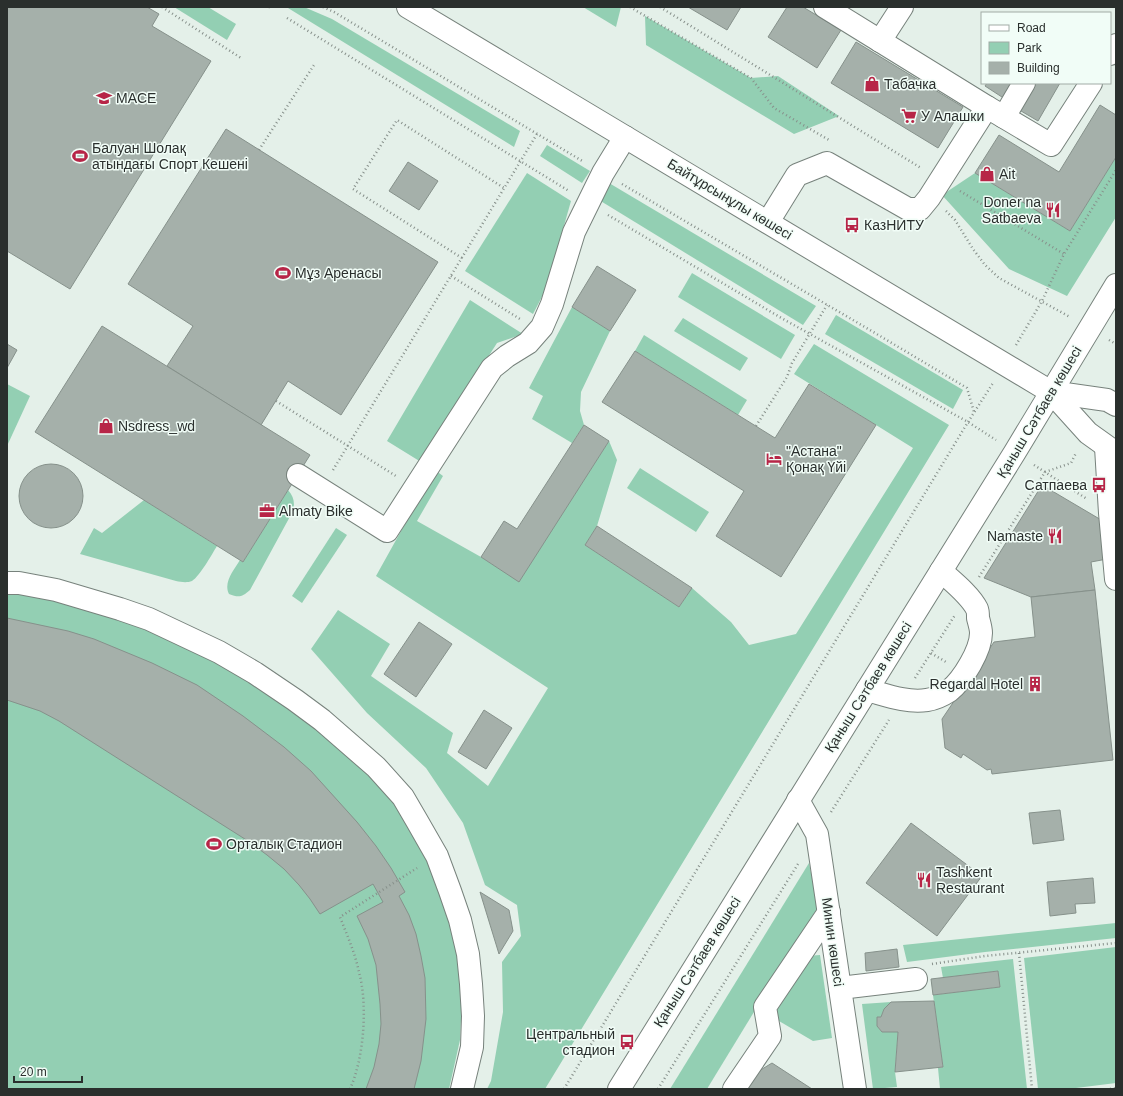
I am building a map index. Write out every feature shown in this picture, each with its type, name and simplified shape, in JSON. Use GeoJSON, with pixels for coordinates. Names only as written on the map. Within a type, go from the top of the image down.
{"type":"FeatureCollection","features":[{"type":"Feature","properties":{"kind":"main road","name":"Байтұрсынұлы көшесі"},"geometry":{"type":"LineString","coordinates":[[408,7],[1051,392],[1088,433],[1111,450]]}},
{"type":"Feature","properties":{"kind":"main road"},"geometry":{"type":"LineString","coordinates":[[825,7],[1051,145],[1090,84]]}},
{"type":"Feature","properties":{"kind":"main road"},"geometry":{"type":"LineString","coordinates":[[880,41],[902,7]]}},
{"type":"Feature","properties":{"kind":"main road"},"geometry":{"type":"LineString","coordinates":[[768,222],[797,175],[827,163],[908,209],[920,209],[995,112],[1023,84]]}},
{"type":"Feature","properties":{"kind":"main road"},"geometry":{"type":"LineString","coordinates":[[298,475],[387,531],[492,368],[507,356],[528,343],[542,327],[552,304],[574,232],[603,173],[625,137]]}},
{"type":"Feature","properties":{"kind":"main road","name":"Қаныш Сәтбаев көшесі"},"geometry":{"type":"LineString","coordinates":[[619,1089],[1015,452],[1116,285]]}},
{"type":"Feature","properties":{"kind":"main road","name":"Байтұрсынұлы көшесі"},"geometry":{"type":"LineString","coordinates":[[1051,392],[1107,400],[1116,405]]}},
{"type":"Feature","properties":{"kind":"main road"},"geometry":{"type":"LineString","coordinates":[[1111,450],[1110,513],[1116,579]]}},
{"type":"Feature","properties":{"kind":"main road"},"geometry":{"type":"LineString","coordinates":[[866,690],[902,699],[928,700],[937,697],[956,685],[974,658],[981,633],[977,610],[967,596],[941,571]]}},
{"type":"Feature","properties":{"kind":"main road"},"geometry":{"type":"LineString","coordinates":[[7,583],[56,590],[120,609],[149,619],[219,652],[255,673],[322,720],[376,767],[403,797],[437,856],[460,920],[468,954],[472,984],[472,1047],[462,1089]]}},
{"type":"Feature","properties":{"kind":"main road","name":"Минин көшесі"},"geometry":{"type":"LineString","coordinates":[[798,800],[817,834],[855,1089]]}},
{"type":"Feature","properties":{"kind":"main road"},"geometry":{"type":"LineString","coordinates":[[734,1089],[770,1036],[765,1007],[829,912]]}},
{"type":"Feature","properties":{"kind":"main road"},"geometry":{"type":"LineString","coordinates":[[840,988],[916,979]]}},
{"type":"Feature","properties":{"kind":"path"},"geometry":{"type":"LineString","coordinates":[[162,7],[241,58]]}},
{"type":"Feature","properties":{"kind":"path"},"geometry":{"type":"LineString","coordinates":[[323,7],[334,12],[537,134],[967,388],[974,412],[564,1089]]}},
{"type":"Feature","properties":{"kind":"path"},"geometry":{"type":"LineString","coordinates":[[660,7],[1064,254]]}},
{"type":"Feature","properties":{"kind":"path"},"geometry":{"type":"LineString","coordinates":[[288,18],[588,203],[809,334],[968,422],[1015,452]]}},
{"type":"Feature","properties":{"kind":"path"},"geometry":{"type":"LineString","coordinates":[[259,150],[314,66]]}},
{"type":"Feature","properties":{"kind":"path"},"geometry":{"type":"LineString","coordinates":[[462,258],[353,189],[397,120],[504,188]]}},
{"type":"Feature","properties":{"kind":"path"},"geometry":{"type":"LineString","coordinates":[[321,489],[537,134]]}},
{"type":"Feature","properties":{"kind":"path"},"geometry":{"type":"LineString","coordinates":[[1021,337],[1042,301],[1064,254],[1116,170]]}},
{"type":"Feature","properties":{"kind":"path"},"geometry":{"type":"LineString","coordinates":[[451,276],[539,331]]}},
{"type":"Feature","properties":{"kind":"path"},"geometry":{"type":"LineString","coordinates":[[756,426],[787,377],[792,363],[827,304]]}},
{"type":"Feature","properties":{"kind":"path"},"geometry":{"type":"LineString","coordinates":[[276,401],[415,488]]}},
{"type":"Feature","properties":{"kind":"path"},"geometry":{"type":"LineString","coordinates":[[658,1089],[1045,472],[1071,463]]}},
{"type":"Feature","properties":{"kind":"path"},"geometry":{"type":"LineString","coordinates":[[1045,472],[1110,513]]}},
{"type":"Feature","properties":{"kind":"path"},"geometry":{"type":"LineString","coordinates":[[931,653],[947,662]]}},
{"type":"Feature","properties":{"kind":"path"},"geometry":{"type":"LineString","coordinates":[[350,1089],[356,1076],[360,1055],[363,1032],[363,998],[360,972],[340,917],[398,880]]}},
{"type":"Feature","properties":{"kind":"path"},"geometry":{"type":"LineString","coordinates":[[916,979],[927,964],[985,956],[1116,943]]}},
{"type":"Feature","properties":{"kind":"path"},"geometry":{"type":"LineString","coordinates":[[1019,953],[1032,1089]]}},
{"type":"Feature","properties":{"kind":"path"},"geometry":{"type":"LineString","coordinates":[[1110,1089],[1116,1088]]}},
{"type":"Feature","properties":{"kind":"green space"},"geometry":{"type":"Polygon","coordinates":[[[174,7],[208,7],[236,24],[227,40],[174,7]]]}},
{"type":"Feature","properties":{"kind":"green space"},"geometry":{"type":"Polygon","coordinates":[[[304,7],[332,19],[520,131],[514,147],[288,8],[304,7]]]}},
{"type":"Feature","properties":{"kind":"green space"},"geometry":{"type":"Polygon","coordinates":[[[583,7],[621,7],[616,27],[583,7]]]}},
{"type":"Feature","properties":{"kind":"green space"},"geometry":{"type":"Polygon","coordinates":[[[645,16],[751,78],[778,76],[839,116],[794,134],[646,45],[645,16]]]}},
{"type":"Feature","properties":{"kind":"green space"},"geometry":{"type":"Polygon","coordinates":[[[547,145],[590,171],[582,183],[540,156],[547,145]]]}},
{"type":"Feature","properties":{"kind":"green space"},"geometry":{"type":"Polygon","coordinates":[[[1116,157],[1116,217],[1067,296],[1009,269],[942,195],[975,173],[1070,231],[1116,157]]]}},
{"type":"Feature","properties":{"kind":"green space"},"geometry":{"type":"Polygon","coordinates":[[[527,173],[571,201],[546,289],[533,314],[465,271],[527,173]]]}},
{"type":"Feature","properties":{"kind":"green space"},"geometry":{"type":"Polygon","coordinates":[[[609,183],[816,306],[803,325],[599,200],[609,183]]]}},
{"type":"Feature","properties":{"kind":"green space"},"geometry":{"type":"Polygon","coordinates":[[[692,273],[795,335],[781,359],[678,297],[692,273]]]}},
{"type":"Feature","properties":{"kind":"green space"},"geometry":{"type":"Polygon","coordinates":[[[470,300],[523,334],[497,343],[421,462],[387,441],[470,300]]]}},
{"type":"Feature","properties":{"kind":"green space"},"geometry":{"type":"Polygon","coordinates":[[[572,307],[610,331],[581,392],[580,411],[584,425],[572,443],[532,419],[543,396],[529,388],[572,307]]]}},
{"type":"Feature","properties":{"kind":"green space"},"geometry":{"type":"Polygon","coordinates":[[[836,315],[963,390],[953,409],[825,334],[836,315]]]}},
{"type":"Feature","properties":{"kind":"green space"},"geometry":{"type":"Polygon","coordinates":[[[683,318],[748,358],[740,371],[674,331],[683,318]]]}},
{"type":"Feature","properties":{"kind":"green space"},"geometry":{"type":"Polygon","coordinates":[[[644,335],[747,400],[738,415],[635,351],[644,335]]]}},
{"type":"Feature","properties":{"kind":"green space"},"geometry":{"type":"Polygon","coordinates":[[[814,344],[949,425],[545,1089],[487,1089],[491,1081],[503,1012],[502,962],[521,936],[517,905],[485,885],[463,823],[426,768],[367,713],[311,649],[338,610],[390,644],[371,676],[453,733],[447,753],[488,786],[548,688],[376,576],[435,470],[443,476],[417,521],[481,557],[519,581],[609,441],[617,460],[597,526],[585,545],[679,607],[692,588],[731,622],[749,645],[796,634],[913,448],[794,374],[814,344]]]}},
{"type":"Feature","properties":{"kind":"green space"},"geometry":{"type":"Polygon","coordinates":[[[7,384],[30,396],[7,446],[7,384]]]}},
{"type":"Feature","properties":{"kind":"green space"},"geometry":{"type":"Polygon","coordinates":[[[640,468],[709,512],[696,532],[627,488],[640,468]]]}},
{"type":"Feature","properties":{"kind":"green space"},"geometry":{"type":"Polygon","coordinates":[[[288,490],[294,500],[293,511],[250,590],[240,596],[229,594],[227,585],[232,572],[240,560],[243,562],[288,490]]]}},
{"type":"Feature","properties":{"kind":"green space"},"geometry":{"type":"Polygon","coordinates":[[[144,500],[217,546],[202,570],[192,581],[176,581],[80,554],[94,528],[102,533],[144,500]]]}},
{"type":"Feature","properties":{"kind":"green space"},"geometry":{"type":"Polygon","coordinates":[[[336,528],[347,535],[302,603],[292,596],[336,528]]]}},
{"type":"Feature","properties":{"kind":"green space","name":"Орталық Стадион"},"geometry":{"type":"Polygon","coordinates":[[[7,591],[69,601],[181,640],[287,702],[389,792],[434,868],[459,954],[462,999],[460,1040],[449,1089],[7,1089],[7,591]]]}},
{"type":"Feature","properties":{"kind":"green space"},"geometry":{"type":"Polygon","coordinates":[[[809,863],[818,907],[707,1089],[670,1089],[809,863]]]}},
{"type":"Feature","properties":{"kind":"green space"},"geometry":{"type":"Polygon","coordinates":[[[1116,923],[1116,938],[907,962],[903,945],[1116,923]]]}},
{"type":"Feature","properties":{"kind":"green space"},"geometry":{"type":"Polygon","coordinates":[[[1116,947],[1116,1083],[1068,1089],[1038,1089],[1024,958],[1116,947]]]}},
{"type":"Feature","properties":{"kind":"green space"},"geometry":{"type":"Polygon","coordinates":[[[820,955],[832,1038],[813,1041],[779,1021],[774,1005],[807,956],[820,955]]]}},
{"type":"Feature","properties":{"kind":"green space"},"geometry":{"type":"Polygon","coordinates":[[[1013,959],[1027,1089],[940,1089],[938,1068],[943,1067],[933,995],[1000,987],[998,971],[943,978],[941,967],[1013,959]]]}},
{"type":"Feature","properties":{"kind":"green space"},"geometry":{"type":"Polygon","coordinates":[[[891,1002],[884,1009],[881,1017],[877,1017],[877,1026],[882,1032],[898,1032],[895,1072],[897,1087],[873,1089],[862,1004],[891,1002]]]}},
{"type":"Feature","properties":{"kind":"building","name":"Балуан Шолақ атындағы Спорт Кешені"},"geometry":{"type":"Polygon","coordinates":[[[7,7],[147,7],[159,14],[152,26],[211,61],[70,289],[7,251],[7,7]]]}},
{"type":"Feature","properties":{"kind":"building"},"geometry":{"type":"Polygon","coordinates":[[[688,7],[741,7],[727,30],[688,7]]]}},
{"type":"Feature","properties":{"kind":"building"},"geometry":{"type":"Polygon","coordinates":[[[787,7],[803,7],[841,30],[817,68],[768,37],[787,7]]]}},
{"type":"Feature","properties":{"kind":"building"},"geometry":{"type":"Polygon","coordinates":[[[856,42],[963,107],[938,148],[831,83],[856,42]]]}},
{"type":"Feature","properties":{"kind":"building"},"geometry":{"type":"Polygon","coordinates":[[[986,84],[1014,84],[1005,99],[985,86],[986,84]]]}},
{"type":"Feature","properties":{"kind":"building"},"geometry":{"type":"Polygon","coordinates":[[[1030,84],[1059,84],[1038,121],[1016,108],[1030,84]]]}},
{"type":"Feature","properties":{"kind":"building"},"geometry":{"type":"Polygon","coordinates":[[[1100,105],[1116,115],[1116,157],[1070,231],[975,173],[999,135],[1059,172],[1100,105]]]}},
{"type":"Feature","properties":{"kind":"building","name":"Мұз Аренасы"},"geometry":{"type":"Polygon","coordinates":[[[226,129],[438,262],[341,415],[288,381],[261,425],[167,366],[193,326],[128,284],[226,129]]]}},
{"type":"Feature","properties":{"kind":"building"},"geometry":{"type":"Polygon","coordinates":[[[408,162],[438,181],[419,210],[389,191],[408,162]]]}},
{"type":"Feature","properties":{"kind":"building"},"geometry":{"type":"Polygon","coordinates":[[[597,266],[636,290],[610,331],[572,307],[597,266]]]}},
{"type":"Feature","properties":{"kind":"building"},"geometry":{"type":"Polygon","coordinates":[[[102,326],[310,455],[243,562],[35,432],[102,326]]]}},
{"type":"Feature","properties":{"kind":"building"},"geometry":{"type":"Polygon","coordinates":[[[7,344],[17,350],[7,368],[7,344]]]}},
{"type":"Feature","properties":{"kind":"building","name":"\"Астана\" Қонақ Үйі"},"geometry":{"type":"Polygon","coordinates":[[[635,351],[775,438],[809,384],[876,425],[781,577],[716,536],[744,491],[602,402],[635,351]]]}},
{"type":"Feature","properties":{"kind":"building"},"geometry":{"type":"Polygon","coordinates":[[[584,425],[609,441],[519,582],[481,557],[504,521],[517,529],[584,425]]]}},
{"type":"Feature","properties":{"kind":"building"},"geometry":{"type":"Polygon","coordinates":[[[45,464],[57,464],[74,473],[81,484],[83,496],[81,508],[74,519],[57,528],[45,528],[33,523],[24,514],[19,502],[19,490],[24,478],[33,469],[45,464]]]}},
{"type":"Feature","properties":{"kind":"building"},"geometry":{"type":"Polygon","coordinates":[[[1042,485],[1103,521],[1107,559],[1091,562],[1095,590],[1031,597],[984,578],[1042,485]]]}},
{"type":"Feature","properties":{"kind":"building"},"geometry":{"type":"Polygon","coordinates":[[[597,526],[692,588],[679,607],[585,545],[597,526]]]}},
{"type":"Feature","properties":{"kind":"building","name":"Regardal Hotel"},"geometry":{"type":"Polygon","coordinates":[[[1095,590],[1113,760],[992,774],[991,769],[987,770],[963,754],[961,758],[945,748],[942,719],[994,642],[1035,637],[1031,597],[1095,590]]]}},
{"type":"Feature","properties":{"kind":"building","name":"Орталық Стадион"},"geometry":{"type":"Polygon","coordinates":[[[7,618],[68,631],[94,639],[152,663],[197,685],[243,716],[284,747],[311,771],[357,822],[376,846],[405,892],[399,896],[409,915],[416,934],[421,956],[425,978],[426,1019],[421,1061],[414,1089],[366,1089],[374,1067],[379,1044],[381,1024],[380,1004],[376,965],[368,939],[357,916],[383,902],[373,884],[320,914],[299,885],[284,869],[248,841],[59,721],[40,711],[7,700],[7,618]]]}},
{"type":"Feature","properties":{"kind":"building"},"geometry":{"type":"Polygon","coordinates":[[[419,622],[452,644],[416,697],[384,674],[419,622]]]}},
{"type":"Feature","properties":{"kind":"building"},"geometry":{"type":"Polygon","coordinates":[[[484,710],[512,728],[486,769],[458,752],[484,710]]]}},
{"type":"Feature","properties":{"kind":"building"},"geometry":{"type":"Polygon","coordinates":[[[1060,810],[1064,840],[1033,844],[1029,813],[1060,810]]]}},
{"type":"Feature","properties":{"kind":"building","name":"Tashkent Restaurant"},"geometry":{"type":"Polygon","coordinates":[[[911,823],[982,876],[937,936],[866,883],[911,823]]]}},
{"type":"Feature","properties":{"kind":"building"},"geometry":{"type":"Polygon","coordinates":[[[1093,878],[1095,903],[1075,904],[1076,913],[1050,916],[1047,882],[1093,878]]]}},
{"type":"Feature","properties":{"kind":"building"},"geometry":{"type":"Polygon","coordinates":[[[480,892],[509,910],[513,931],[499,954],[480,892]]]}},
{"type":"Feature","properties":{"kind":"building"},"geometry":{"type":"Polygon","coordinates":[[[897,949],[899,967],[866,971],[865,953],[897,949]]]}},
{"type":"Feature","properties":{"kind":"building"},"geometry":{"type":"Polygon","coordinates":[[[998,971],[1000,987],[933,995],[931,979],[998,971]]]}},
{"type":"Feature","properties":{"kind":"building"},"geometry":{"type":"Polygon","coordinates":[[[934,1001],[943,1067],[895,1072],[898,1032],[882,1032],[877,1026],[877,1017],[881,1017],[884,1009],[891,1002],[934,1001]]]}},
{"type":"Feature","properties":{"kind":"building"},"geometry":{"type":"Polygon","coordinates":[[[772,1063],[812,1089],[747,1089],[759,1071],[772,1063]]]}},
{"type":"Feature","properties":{"kind":"place","name":"Табачка"},"geometry":{"type":"Point","coordinates":[872,84]}},
{"type":"Feature","properties":{"kind":"place","name":"MACE"},"geometry":{"type":"Point","coordinates":[104,98]}},
{"type":"Feature","properties":{"kind":"place","name":"У Алашки"},"geometry":{"type":"Point","coordinates":[909,116]}},
{"type":"Feature","properties":{"kind":"place","name":"Балуан Шолақ атындағы Спорт Кешені"},"geometry":{"type":"Point","coordinates":[80,156]}},
{"type":"Feature","properties":{"kind":"place","name":"Ait"},"geometry":{"type":"Point","coordinates":[987,174]}},
{"type":"Feature","properties":{"kind":"place","name":"Doner na Satbaeva"},"geometry":{"type":"Point","coordinates":[1053,210]}},
{"type":"Feature","properties":{"kind":"place","name":"КазНИТУ"},"geometry":{"type":"Point","coordinates":[852,225]}},
{"type":"Feature","properties":{"kind":"place","name":"Мұз Аренасы"},"geometry":{"type":"Point","coordinates":[283,273]}},
{"type":"Feature","properties":{"kind":"place","name":"Nsdress_wd"},"geometry":{"type":"Point","coordinates":[106,426]}},
{"type":"Feature","properties":{"kind":"place","name":"\"Астана\" Қонақ Үйі"},"geometry":{"type":"Point","coordinates":[774,459]}},
{"type":"Feature","properties":{"kind":"place","name":"Сатпаева"},"geometry":{"type":"Point","coordinates":[1099,485]}},
{"type":"Feature","properties":{"kind":"place","name":"Almaty Bike"},"geometry":{"type":"Point","coordinates":[267,511]}},
{"type":"Feature","properties":{"kind":"place","name":"Namaste"},"geometry":{"type":"Point","coordinates":[1055,536]}},
{"type":"Feature","properties":{"kind":"place","name":"Regardal Hotel"},"geometry":{"type":"Point","coordinates":[1035,684]}},
{"type":"Feature","properties":{"kind":"place","name":"Орталық Стадион"},"geometry":{"type":"Point","coordinates":[214,844]}},
{"type":"Feature","properties":{"kind":"place","name":"Tashkent Restaurant"},"geometry":{"type":"Point","coordinates":[924,880]}},
{"type":"Feature","properties":{"kind":"place","name":"Центральный стадион"},"geometry":{"type":"Point","coordinates":[627,1042]}}]}
